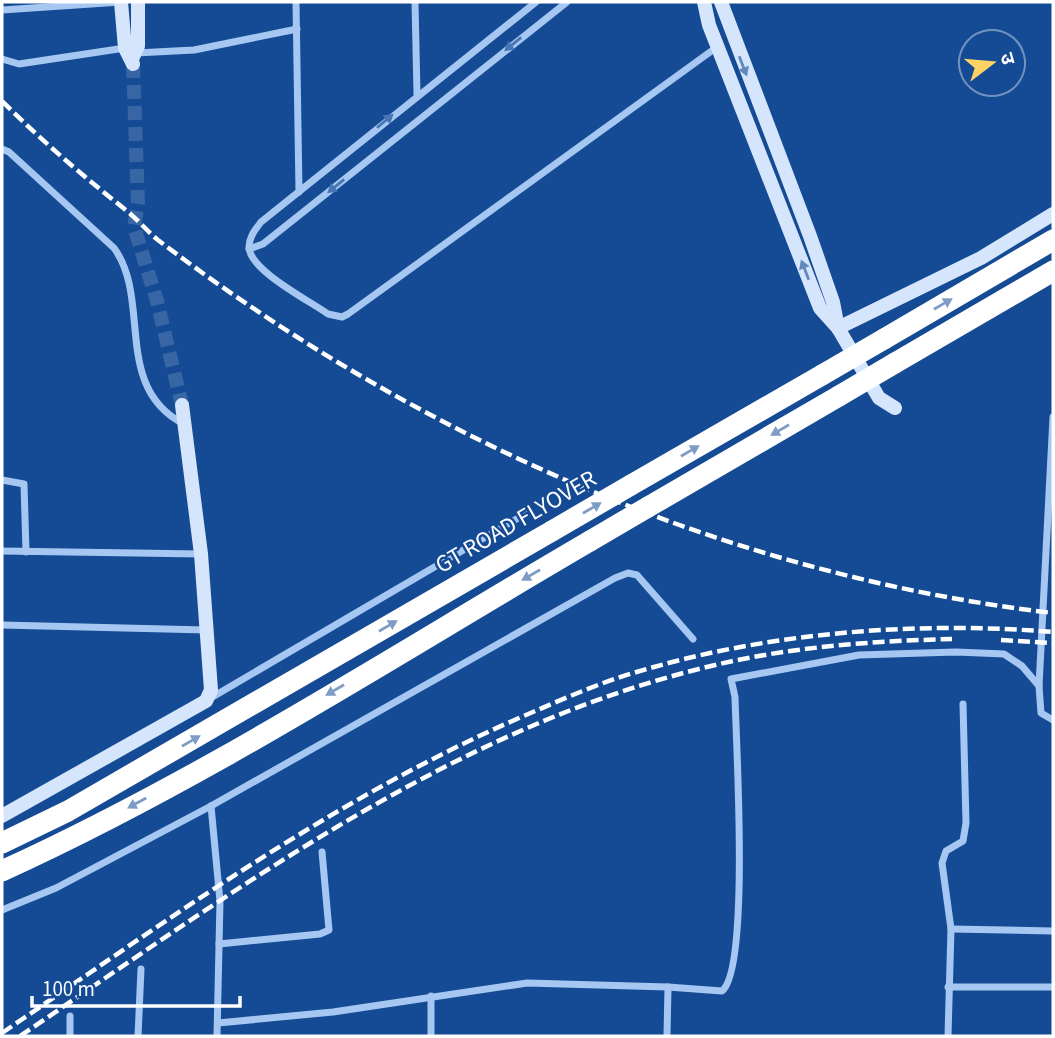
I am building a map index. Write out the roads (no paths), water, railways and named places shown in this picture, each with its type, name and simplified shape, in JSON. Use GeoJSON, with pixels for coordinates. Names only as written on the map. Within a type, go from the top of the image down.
{"type":"FeatureCollection","features":[{"type":"Feature","properties":{"kind":"highway","name":"GT ROAD FLYOVER"},"geometry":{"type":"LineString","coordinates":[[2,843],[68,811],[1053,240]]}},
{"type":"Feature","properties":{"kind":"highway"},"geometry":{"type":"LineString","coordinates":[[2,870],[78,836],[183,779],[1053,271]]}},
{"type":"Feature","properties":{"kind":"street"},"geometry":{"type":"LineString","coordinates":[[2,10],[121,2],[132,56]]}},
{"type":"Feature","properties":{"kind":"street"},"geometry":{"type":"LineString","coordinates":[[132,56],[138,2]]}},
{"type":"Feature","properties":{"kind":"street"},"geometry":{"type":"LineString","coordinates":[[296,2],[299,192]]}},
{"type":"Feature","properties":{"kind":"street"},"geometry":{"type":"LineString","coordinates":[[415,2],[417,94]]}},
{"type":"Feature","properties":{"kind":"street"},"geometry":{"type":"LineString","coordinates":[[536,2],[417,94],[261,222],[252,234],[249,249],[262,269],[328,314],[342,317],[717,47]]}},
{"type":"Feature","properties":{"kind":"street"},"geometry":{"type":"LineString","coordinates":[[249,249],[263,244],[567,2]]}},
{"type":"Feature","properties":{"kind":"street"},"geometry":{"type":"LineString","coordinates":[[704,2],[717,47],[820,308],[838,328],[878,398],[895,408]]}},
{"type":"Feature","properties":{"kind":"street"},"geometry":{"type":"LineString","coordinates":[[721,2],[810,236],[833,302],[838,328]]}},
{"type":"Feature","properties":{"kind":"street"},"geometry":{"type":"LineString","coordinates":[[2,59],[19,64],[194,50],[297,29]]}},
{"type":"Feature","properties":{"kind":"street"},"geometry":{"type":"LineString","coordinates":[[2,149],[9,152],[114,248],[123,260],[130,285],[136,350],[144,374],[162,410],[184,424]]}},
{"type":"Feature","properties":{"kind":"street"},"geometry":{"type":"LineString","coordinates":[[838,328],[981,258],[1053,214]]}},
{"type":"Feature","properties":{"kind":"street"},"geometry":{"type":"LineString","coordinates":[[182,405],[201,554],[212,679],[206,701]]}},
{"type":"Feature","properties":{"kind":"street"},"geometry":{"type":"LineString","coordinates":[[1053,417],[1039,686],[1041,713],[1053,720]]}},
{"type":"Feature","properties":{"kind":"street"},"geometry":{"type":"LineString","coordinates":[[2,480],[24,484],[26,552]]}},
{"type":"Feature","properties":{"kind":"street"},"geometry":{"type":"LineString","coordinates":[[2,816],[206,701],[525,514]]}},
{"type":"Feature","properties":{"kind":"street"},"geometry":{"type":"LineString","coordinates":[[2,551],[201,554]]}},
{"type":"Feature","properties":{"kind":"street"},"geometry":{"type":"LineString","coordinates":[[2,910],[56,888],[211,806],[628,573],[637,575],[693,639]]}},
{"type":"Feature","properties":{"kind":"street"},"geometry":{"type":"LineString","coordinates":[[2,625],[206,630]]}},
{"type":"Feature","properties":{"kind":"street"},"geometry":{"type":"LineString","coordinates":[[218,1023],[333,1012],[527,983],[668,986],[719,992],[729,984],[740,873],[735,697],[731,679],[859,655],[956,652],[1004,654],[1022,666],[1039,686]]}},
{"type":"Feature","properties":{"kind":"street"},"geometry":{"type":"LineString","coordinates":[[948,1036],[951,929],[942,863],[946,851],[963,841],[966,823],[963,704]]}},
{"type":"Feature","properties":{"kind":"street"},"geometry":{"type":"LineString","coordinates":[[211,806],[218,864],[217,1036]]}},
{"type":"Feature","properties":{"kind":"street"},"geometry":{"type":"LineString","coordinates":[[219,944],[320,934],[330,930],[322,852]]}},
{"type":"Feature","properties":{"kind":"street"},"geometry":{"type":"LineString","coordinates":[[951,929],[1053,931]]}},
{"type":"Feature","properties":{"kind":"street"},"geometry":{"type":"LineString","coordinates":[[138,1036],[141,969]]}},
{"type":"Feature","properties":{"kind":"street"},"geometry":{"type":"LineString","coordinates":[[667,1036],[668,986]]}},
{"type":"Feature","properties":{"kind":"street"},"geometry":{"type":"LineString","coordinates":[[948,987],[1053,986]]}},
{"type":"Feature","properties":{"kind":"street"},"geometry":{"type":"LineString","coordinates":[[431,996],[431,1036]]}},
{"type":"Feature","properties":{"kind":"street"},"geometry":{"type":"LineString","coordinates":[[69,1036],[70,1016]]}},
{"type":"Feature","properties":{"kind":"tunnel"},"geometry":{"type":"LineString","coordinates":[[133,64],[138,203],[134,227],[157,301],[182,405]]}},
{"type":"Feature","properties":{"kind":"railway"},"geometry":{"type":"LineString","coordinates":[[2,101],[158,240],[258,311],[362,376],[469,435],[581,486],[695,530],[812,567],[932,594],[1053,613]]}},
{"type":"Feature","properties":{"kind":"railway"},"geometry":{"type":"LineString","coordinates":[[2,1033],[192,903],[322,821],[456,747],[597,686],[690,658],[792,639],[897,629],[1053,632]]}},
{"type":"Feature","properties":{"kind":"railway"},"geometry":{"type":"LineString","coordinates":[[20,1036],[265,871],[435,772],[524,729],[616,694],[740,659],[831,646],[952,639]]}},
{"type":"Feature","properties":{"kind":"railway"},"geometry":{"type":"LineString","coordinates":[[1001,640],[1053,643]]}}]}
